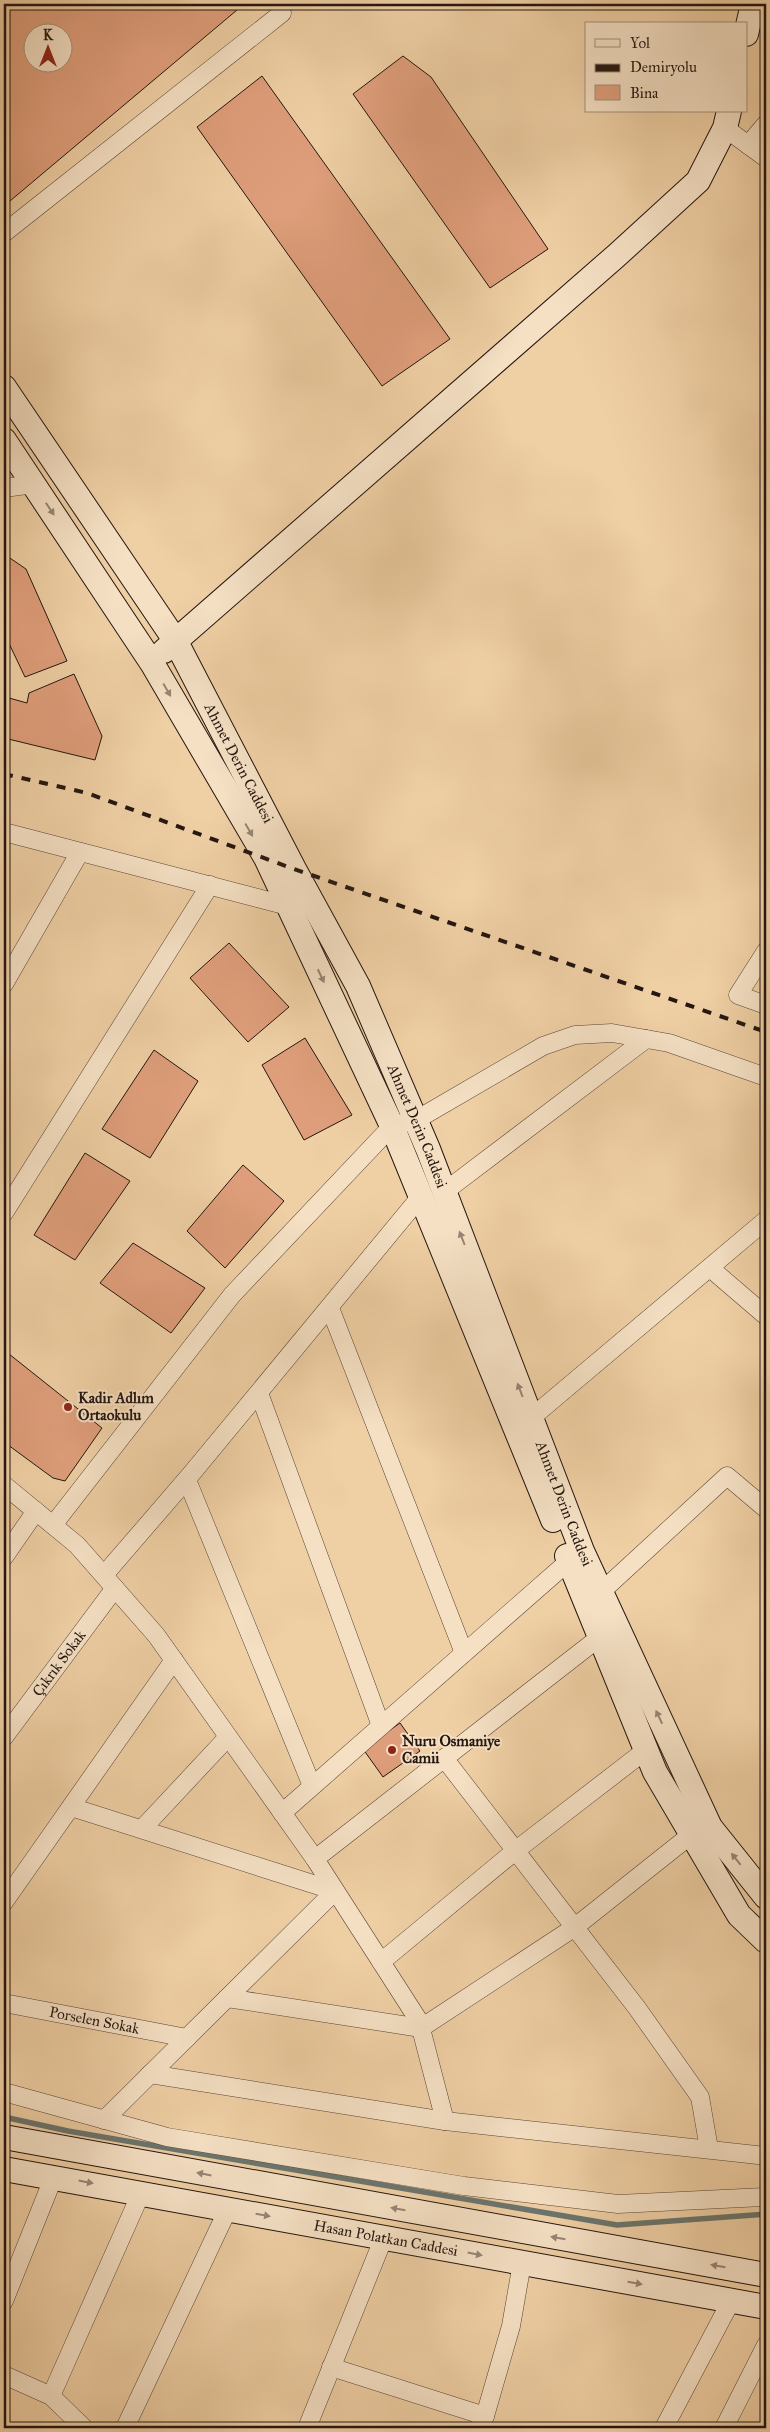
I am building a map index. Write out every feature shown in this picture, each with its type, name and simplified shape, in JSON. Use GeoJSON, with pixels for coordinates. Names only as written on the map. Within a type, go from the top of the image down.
{"type":"FeatureCollection","features":[{"type":"Feature","properties":{"kind":"main road"},"geometry":{"type":"LineString","coordinates":[[748,25],[753,4]]}},
{"type":"Feature","properties":{"kind":"main road"},"geometry":{"type":"LineString","coordinates":[[152,663],[175,640],[616,256],[691,187],[698,180],[727,119]]}},
{"type":"Feature","properties":{"kind":"main road","name":"Ahmet Derin Caddesi"},"geometry":{"type":"LineString","coordinates":[[4,387],[175,640],[358,986],[416,1120],[582,1551],[600,1592],[710,1827],[766,1897]]}},
{"type":"Feature","properties":{"kind":"main road","name":"Ahmet Derin Caddesi"},"geometry":{"type":"LineString","coordinates":[[4,440],[152,663],[266,858],[392,1126],[655,1772],[739,1915],[766,1941]]}},
{"type":"Feature","properties":{"kind":"main road","name":"Hasan Polatkan Caddesi"},"geometry":{"type":"LineString","coordinates":[[4,2137],[766,2275]]}},
{"type":"Feature","properties":{"kind":"main road","name":"Hasan Polatkan Caddesi"},"geometry":{"type":"LineString","coordinates":[[4,2168],[766,2307]]}},
{"type":"Feature","properties":{"kind":"street"},"geometry":{"type":"LineString","coordinates":[[4,233],[282,13]]}},
{"type":"Feature","properties":{"kind":"street"},"geometry":{"type":"LineString","coordinates":[[727,119],[748,145],[766,158]]}},
{"type":"Feature","properties":{"kind":"street"},"geometry":{"type":"LineString","coordinates":[[748,145],[766,124]]}},
{"type":"Feature","properties":{"kind":"street"},"geometry":{"type":"LineString","coordinates":[[4,488],[34,484]]}},
{"type":"Feature","properties":{"kind":"street"},"geometry":{"type":"LineString","coordinates":[[4,832],[288,906]]}},
{"type":"Feature","properties":{"kind":"street"},"geometry":{"type":"LineString","coordinates":[[4,984],[80,852]]}},
{"type":"Feature","properties":{"kind":"street"},"geometry":{"type":"LineString","coordinates":[[4,1213],[210,886]]}},
{"type":"Feature","properties":{"kind":"street"},"geometry":{"type":"LineString","coordinates":[[766,951],[738,995],[766,1005]]}},
{"type":"Feature","properties":{"kind":"street"},"geometry":{"type":"LineString","coordinates":[[53,1525],[232,1295],[392,1126],[416,1120],[542,1046],[575,1035],[612,1033],[669,1043],[766,1077]]}},
{"type":"Feature","properties":{"kind":"street"},"geometry":{"type":"LineString","coordinates":[[444,1192],[646,1039]]}},
{"type":"Feature","properties":{"kind":"street","name":"Çıkrık Sokak"},"geometry":{"type":"LineString","coordinates":[[4,1737],[109,1581],[187,1480],[421,1196]]}},
{"type":"Feature","properties":{"kind":"street"},"geometry":{"type":"LineString","coordinates":[[531,1418],[766,1220]]}},
{"type":"Feature","properties":{"kind":"street"},"geometry":{"type":"LineString","coordinates":[[710,1268],[766,1316]]}},
{"type":"Feature","properties":{"kind":"street"},"geometry":{"type":"LineString","coordinates":[[330,1308],[464,1653]]}},
{"type":"Feature","properties":{"kind":"street"},"geometry":{"type":"LineString","coordinates":[[259,1393],[381,1726]]}},
{"type":"Feature","properties":{"kind":"street"},"geometry":{"type":"LineString","coordinates":[[600,1592],[727,1476],[766,1509]]}},
{"type":"Feature","properties":{"kind":"street"},"geometry":{"type":"LineString","coordinates":[[187,1480],[312,1786]]}},
{"type":"Feature","properties":{"kind":"street"},"geometry":{"type":"LineString","coordinates":[[4,1485],[77,1544],[156,1635],[315,1859],[419,2021],[445,2121]]}},
{"type":"Feature","properties":{"kind":"street"},"geometry":{"type":"LineString","coordinates":[[4,1557],[36,1511]]}},
{"type":"Feature","properties":{"kind":"street"},"geometry":{"type":"LineString","coordinates":[[282,1812],[569,1561]]}},
{"type":"Feature","properties":{"kind":"street"},"geometry":{"type":"LineString","coordinates":[[315,1859],[600,1637]]}},
{"type":"Feature","properties":{"kind":"street"},"geometry":{"type":"LineString","coordinates":[[4,1902],[174,1660]]}},
{"type":"Feature","properties":{"kind":"street"},"geometry":{"type":"LineString","coordinates":[[142,1829],[228,1737]]}},
{"type":"Feature","properties":{"kind":"street"},"geometry":{"type":"LineString","coordinates":[[381,1962],[516,1851],[646,1750]]}},
{"type":"Feature","properties":{"kind":"street"},"geometry":{"type":"LineString","coordinates":[[444,1758],[637,2008],[700,2097],[709,2149]]}},
{"type":"Feature","properties":{"kind":"street"},"geometry":{"type":"LineString","coordinates":[[71,1807],[335,1891]]}},
{"type":"Feature","properties":{"kind":"street"},"geometry":{"type":"LineString","coordinates":[[227,1998],[421,2028],[575,1927],[692,1834]]}},
{"type":"Feature","properties":{"kind":"street"},"geometry":{"type":"LineString","coordinates":[[104,2120],[335,1891]]}},
{"type":"Feature","properties":{"kind":"street","name":"Porselen Sokak"},"geometry":{"type":"LineString","coordinates":[[4,2003],[187,2038]]}},
{"type":"Feature","properties":{"kind":"street"},"geometry":{"type":"LineString","coordinates":[[150,2074],[445,2121],[766,2156]]}},
{"type":"Feature","properties":{"kind":"street"},"geometry":{"type":"LineString","coordinates":[[4,2092],[166,2137],[464,2186],[618,2204],[766,2196]]}},
{"type":"Feature","properties":{"kind":"street"},"geometry":{"type":"LineString","coordinates":[[4,2300],[54,2176]]}},
{"type":"Feature","properties":{"kind":"street"},"geometry":{"type":"LineString","coordinates":[[51,2396],[141,2193]]}},
{"type":"Feature","properties":{"kind":"street"},"geometry":{"type":"LineString","coordinates":[[125,2428],[228,2209]]}},
{"type":"Feature","properties":{"kind":"street"},"geometry":{"type":"LineString","coordinates":[[307,2428],[384,2237]]}},
{"type":"Feature","properties":{"kind":"street"},"geometry":{"type":"LineString","coordinates":[[331,2367],[482,2422],[511,2326],[522,2263]]}},
{"type":"Feature","properties":{"kind":"street"},"geometry":{"type":"LineString","coordinates":[[664,2428],[730,2300]]}},
{"type":"Feature","properties":{"kind":"street"},"geometry":{"type":"LineString","coordinates":[[724,2428],[766,2346]]}},
{"type":"Feature","properties":{"kind":"street"},"geometry":{"type":"LineString","coordinates":[[4,2375],[51,2396],[84,2428]]}},
{"type":"Feature","properties":{"kind":"building"},"geometry":{"type":"Polygon","coordinates":[[[4,4],[231,4],[237,10],[4,206],[4,4]]]}},
{"type":"Feature","properties":{"kind":"building"},"geometry":{"type":"Polygon","coordinates":[[[403,56],[431,77],[548,249],[490,288],[353,94],[403,56]]]}},
{"type":"Feature","properties":{"kind":"building"},"geometry":{"type":"Polygon","coordinates":[[[262,76],[450,339],[382,386],[197,127],[262,76]]]}},
{"type":"Feature","properties":{"kind":"building"},"geometry":{"type":"Polygon","coordinates":[[[4,554],[26,569],[67,661],[25,677],[4,633],[4,554]]]}},
{"type":"Feature","properties":{"kind":"building"},"geometry":{"type":"Polygon","coordinates":[[[74,674],[102,736],[95,760],[4,738],[9,698],[27,703],[29,693],[74,674]]]}},
{"type":"Feature","properties":{"kind":"building"},"geometry":{"type":"Polygon","coordinates":[[[229,943],[289,1007],[248,1042],[190,978],[229,943]]]}},
{"type":"Feature","properties":{"kind":"building"},"geometry":{"type":"Polygon","coordinates":[[[305,1038],[352,1115],[304,1140],[262,1065],[305,1038]]]}},
{"type":"Feature","properties":{"kind":"building"},"geometry":{"type":"Polygon","coordinates":[[[154,1050],[198,1081],[150,1158],[102,1129],[154,1050]]]}},
{"type":"Feature","properties":{"kind":"building"},"geometry":{"type":"Polygon","coordinates":[[[85,1153],[130,1181],[75,1260],[34,1235],[85,1153]]]}},
{"type":"Feature","properties":{"kind":"building"},"geometry":{"type":"Polygon","coordinates":[[[243,1165],[284,1201],[225,1268],[187,1231],[243,1165]]]}},
{"type":"Feature","properties":{"kind":"building"},"geometry":{"type":"Polygon","coordinates":[[[133,1243],[205,1288],[171,1333],[100,1283],[133,1243]]]}},
{"type":"Feature","properties":{"kind":"building"},"geometry":{"type":"Polygon","coordinates":[[[4,1350],[102,1428],[65,1481],[53,1478],[4,1442],[4,1350]]]}},
{"type":"Feature","properties":{"kind":"building","name":"Nuru Osmaniye Camii"},"geometry":{"type":"Polygon","coordinates":[[[400,1723],[420,1751],[383,1777],[363,1749],[400,1723]]]}},
{"type":"Feature","properties":{"kind":"waterway"},"geometry":{"type":"LineString","coordinates":[[4,2117],[68,2131],[617,2225],[766,2214]]}},
{"type":"Feature","properties":{"kind":"railway"},"geometry":{"type":"LineString","coordinates":[[4,774],[87,793],[294,869],[766,1032]]}},
{"type":"Feature","properties":{"kind":"place","name":"Kadir Adlım Ortaokulu"},"geometry":{"type":"Point","coordinates":[68,1407]}},
{"type":"Feature","properties":{"kind":"place","name":"Nuru Osmaniye Camii"},"geometry":{"type":"Point","coordinates":[392,1750]}}]}
